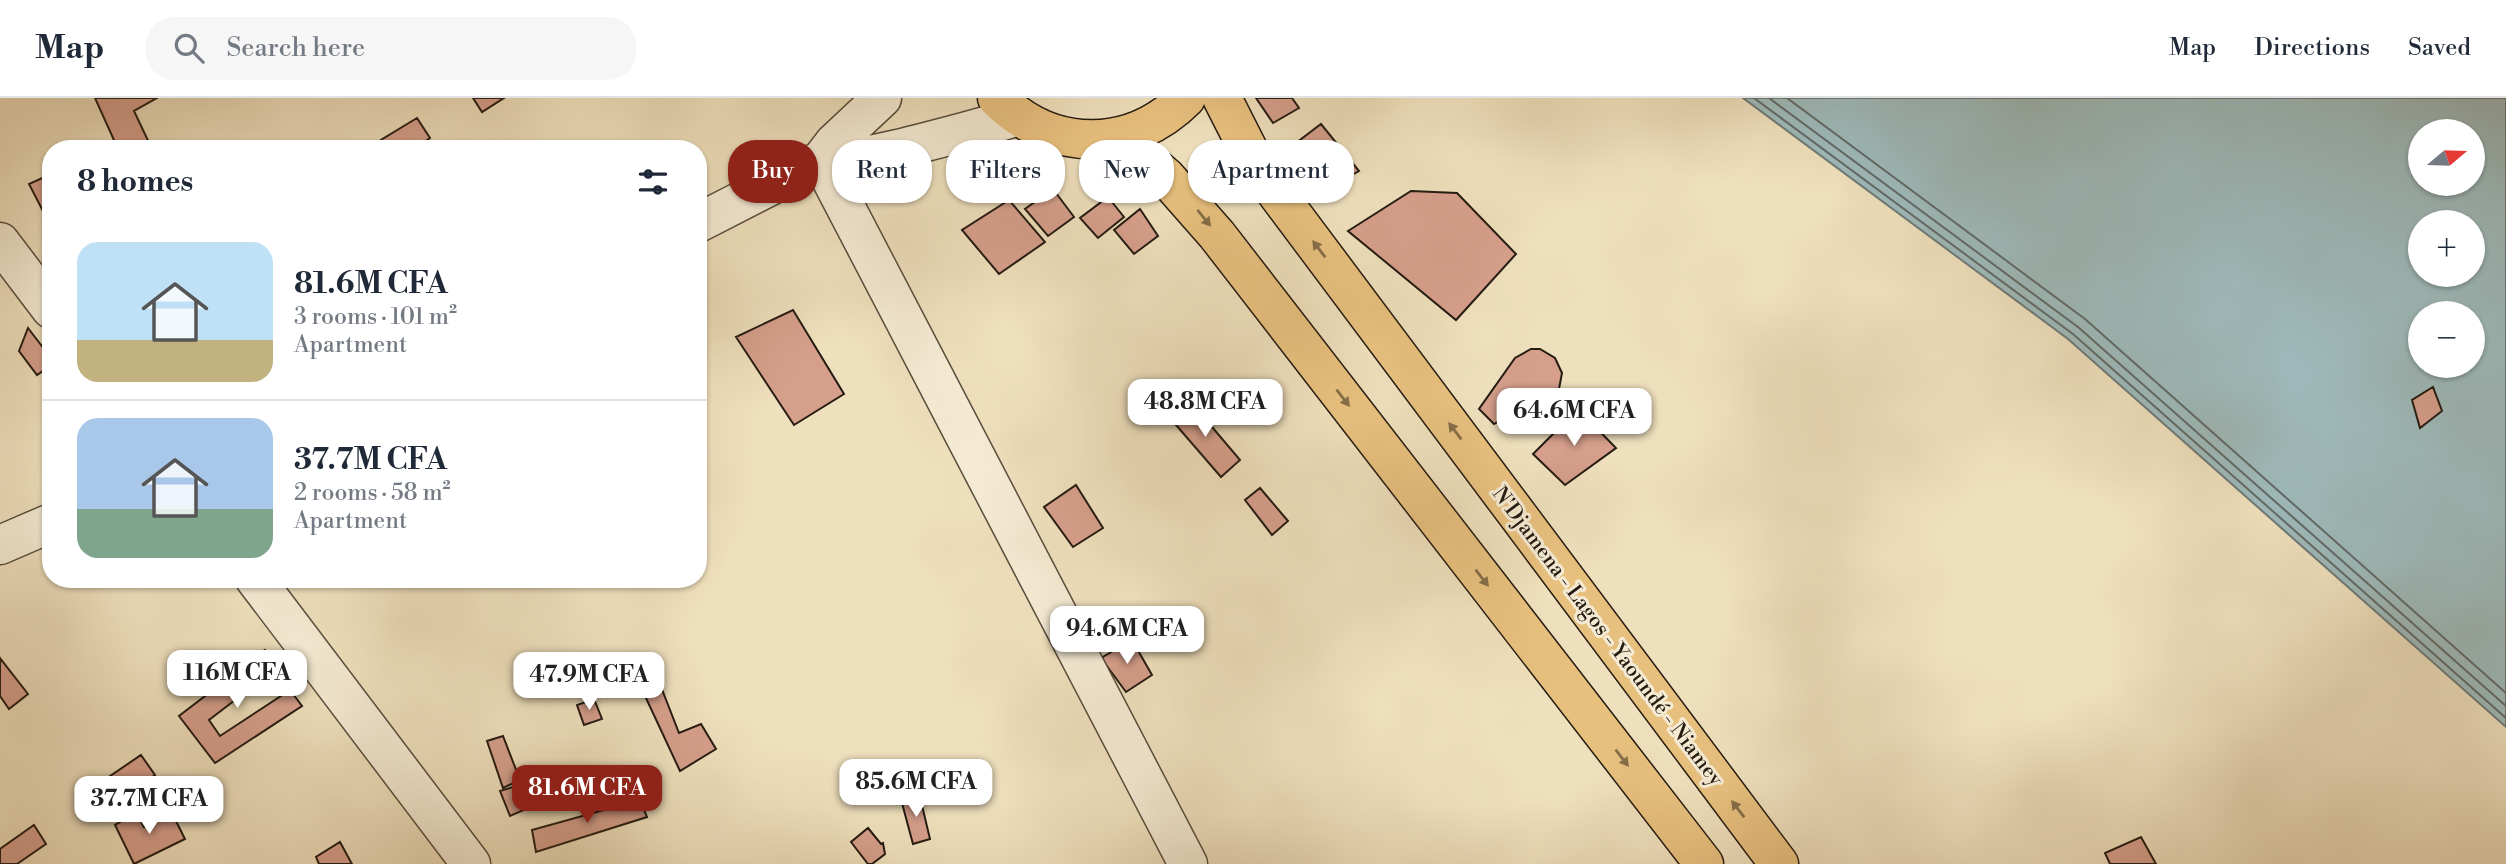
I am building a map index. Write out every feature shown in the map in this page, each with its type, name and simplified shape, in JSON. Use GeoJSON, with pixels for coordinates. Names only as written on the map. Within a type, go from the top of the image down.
{"type":"FeatureCollection","features":[{"type":"Feature","properties":{"kind":"highway"},"geometry":{"type":"LineString","coordinates":[[1007,107],[1041,130],[1067,138],[1093,141],[1119,137],[1147,128],[1171,113],[1186,98]]}},
{"type":"Feature","properties":{"kind":"highway","name":"N'Djamena - Lagos - Yaoundé - Niamey"},"geometry":{"type":"LineString","coordinates":[[1222,98],[1254,161],[1278,195],[1779,864]]}},
{"type":"Feature","properties":{"kind":"highway"},"geometry":{"type":"LineString","coordinates":[[1119,137],[1166,177],[1217,235],[1704,864]]}},
{"type":"Feature","properties":{"kind":"street"},"geometry":{"type":"LineString","coordinates":[[707,218],[821,160],[834,143],[882,98]]}},
{"type":"Feature","properties":{"kind":"street"},"geometry":{"type":"LineString","coordinates":[[821,160],[863,158],[944,138],[1007,107]]}},
{"type":"Feature","properties":{"kind":"street"},"geometry":{"type":"LineString","coordinates":[[821,160],[1188,864]]}},
{"type":"Feature","properties":{"kind":"street"},"geometry":{"type":"LineString","coordinates":[[0,242],[42,297]]}},
{"type":"Feature","properties":{"kind":"street"},"geometry":{"type":"LineString","coordinates":[[0,545],[42,527]]}},
{"type":"Feature","properties":{"kind":"street"},"geometry":{"type":"LineString","coordinates":[[262,588],[471,864]]}},
{"type":"Feature","properties":{"kind":"water"},"geometry":{"type":"Polygon","coordinates":[[[1743,98],[2506,98],[2506,727],[2068,339],[1743,98]]]}},
{"type":"Feature","properties":{"kind":"building"},"geometry":{"type":"Polygon","coordinates":[[[95,98],[157,98],[134,111],[148,140],[114,140],[95,98]]]}},
{"type":"Feature","properties":{"kind":"building"},"geometry":{"type":"Polygon","coordinates":[[[473,98],[504,98],[482,112],[473,98]]]}},
{"type":"Feature","properties":{"kind":"building"},"geometry":{"type":"Polygon","coordinates":[[[1256,98],[1292,98],[1299,108],[1273,123],[1256,98]]]}},
{"type":"Feature","properties":{"kind":"building"},"geometry":{"type":"Polygon","coordinates":[[[417,118],[430,138],[427,140],[381,140],[417,118]]]}},
{"type":"Feature","properties":{"kind":"building"},"geometry":{"type":"Polygon","coordinates":[[[1321,124],[1334,140],[1300,140],[1321,124]]]}},
{"type":"Feature","properties":{"kind":"building"},"geometry":{"type":"Polygon","coordinates":[[[42,178],[42,209],[29,184],[42,178]]]}},
{"type":"Feature","properties":{"kind":"building"},"geometry":{"type":"Polygon","coordinates":[[[1411,191],[1457,193],[1516,254],[1456,320],[1348,231],[1411,191]]]}},
{"type":"Feature","properties":{"kind":"building"},"geometry":{"type":"Polygon","coordinates":[[[1004,203],[1012,203],[1045,242],[999,274],[962,230],[1004,203]]]}},
{"type":"Feature","properties":{"kind":"building"},"geometry":{"type":"Polygon","coordinates":[[[1033,203],[1064,203],[1074,217],[1048,236],[1025,209],[1033,203]]]}},
{"type":"Feature","properties":{"kind":"building"},"geometry":{"type":"Polygon","coordinates":[[[1100,203],[1113,203],[1124,217],[1098,238],[1080,218],[1100,203]]]}},
{"type":"Feature","properties":{"kind":"building"},"geometry":{"type":"Polygon","coordinates":[[[1140,209],[1158,236],[1134,254],[1114,230],[1140,209]]]}},
{"type":"Feature","properties":{"kind":"building"},"geometry":{"type":"Polygon","coordinates":[[[793,310],[844,394],[794,425],[736,337],[793,310]]]}},
{"type":"Feature","properties":{"kind":"building"},"geometry":{"type":"Polygon","coordinates":[[[28,328],[42,346],[42,371],[37,375],[19,351],[28,328]]]}},
{"type":"Feature","properties":{"kind":"building"},"geometry":{"type":"Polygon","coordinates":[[[1531,349],[1540,349],[1555,358],[1562,373],[1559,389],[1546,400],[1534,401],[1494,424],[1479,409],[1515,358],[1531,349]]]}},
{"type":"Feature","properties":{"kind":"building"},"geometry":{"type":"Polygon","coordinates":[[[2433,387],[2442,411],[2420,428],[2412,400],[2433,387]]]}},
{"type":"Feature","properties":{"kind":"building"},"geometry":{"type":"Polygon","coordinates":[[[1190,401],[1240,460],[1221,477],[1170,418],[1190,401]]]}},
{"type":"Feature","properties":{"kind":"building"},"geometry":{"type":"Polygon","coordinates":[[[1578,409],[1616,448],[1565,485],[1533,454],[1578,409]]]}},
{"type":"Feature","properties":{"kind":"building"},"geometry":{"type":"Polygon","coordinates":[[[1076,485],[1103,528],[1073,547],[1044,507],[1076,485]]]}},
{"type":"Feature","properties":{"kind":"building"},"geometry":{"type":"Polygon","coordinates":[[[1260,488],[1288,521],[1272,535],[1245,500],[1260,488]]]}},
{"type":"Feature","properties":{"kind":"building"},"geometry":{"type":"Polygon","coordinates":[[[1132,640],[1152,675],[1126,692],[1101,658],[1132,640]]]}},
{"type":"Feature","properties":{"kind":"building"},"geometry":{"type":"Polygon","coordinates":[[[265,650],[278,667],[209,720],[220,736],[290,690],[302,706],[215,763],[179,716],[265,650]]]}},
{"type":"Feature","properties":{"kind":"building"},"geometry":{"type":"Polygon","coordinates":[[[649,656],[679,733],[701,724],[716,749],[680,771],[632,668],[649,656]]]}},
{"type":"Feature","properties":{"kind":"building"},"geometry":{"type":"Polygon","coordinates":[[[0,658],[28,694],[9,709],[0,696],[0,658]]]}},
{"type":"Feature","properties":{"kind":"building"},"geometry":{"type":"Polygon","coordinates":[[[594,699],[602,719],[584,725],[577,705],[594,699]]]}},
{"type":"Feature","properties":{"kind":"building"},"geometry":{"type":"Polygon","coordinates":[[[503,736],[520,780],[503,788],[487,741],[503,736]]]}},
{"type":"Feature","properties":{"kind":"building"},"geometry":{"type":"Polygon","coordinates":[[[141,755],[155,775],[102,812],[88,791],[141,755]]]}},
{"type":"Feature","properties":{"kind":"building"},"geometry":{"type":"Polygon","coordinates":[[[533,781],[540,803],[510,816],[500,791],[533,781]]]}},
{"type":"Feature","properties":{"kind":"building"},"geometry":{"type":"Polygon","coordinates":[[[919,793],[930,839],[913,844],[902,803],[919,793]]]}},
{"type":"Feature","properties":{"kind":"building"},"geometry":{"type":"Polygon","coordinates":[[[640,800],[647,817],[536,852],[532,830],[640,800]]]}},
{"type":"Feature","properties":{"kind":"building"},"geometry":{"type":"Polygon","coordinates":[[[171,811],[185,839],[134,864],[115,825],[136,813],[144,827],[171,811]]]}},
{"type":"Feature","properties":{"kind":"building"},"geometry":{"type":"Polygon","coordinates":[[[34,825],[46,844],[17,864],[0,864],[0,849],[34,825]]]}},
{"type":"Feature","properties":{"kind":"building"},"geometry":{"type":"Polygon","coordinates":[[[868,828],[881,844],[883,843],[885,854],[872,864],[868,864],[851,842],[868,828]]]}},
{"type":"Feature","properties":{"kind":"building"},"geometry":{"type":"Polygon","coordinates":[[[2141,837],[2156,864],[2110,864],[2105,853],[2141,837]]]}},
{"type":"Feature","properties":{"kind":"building"},"geometry":{"type":"Polygon","coordinates":[[[340,842],[352,864],[319,864],[316,857],[340,842]]]}}]}
